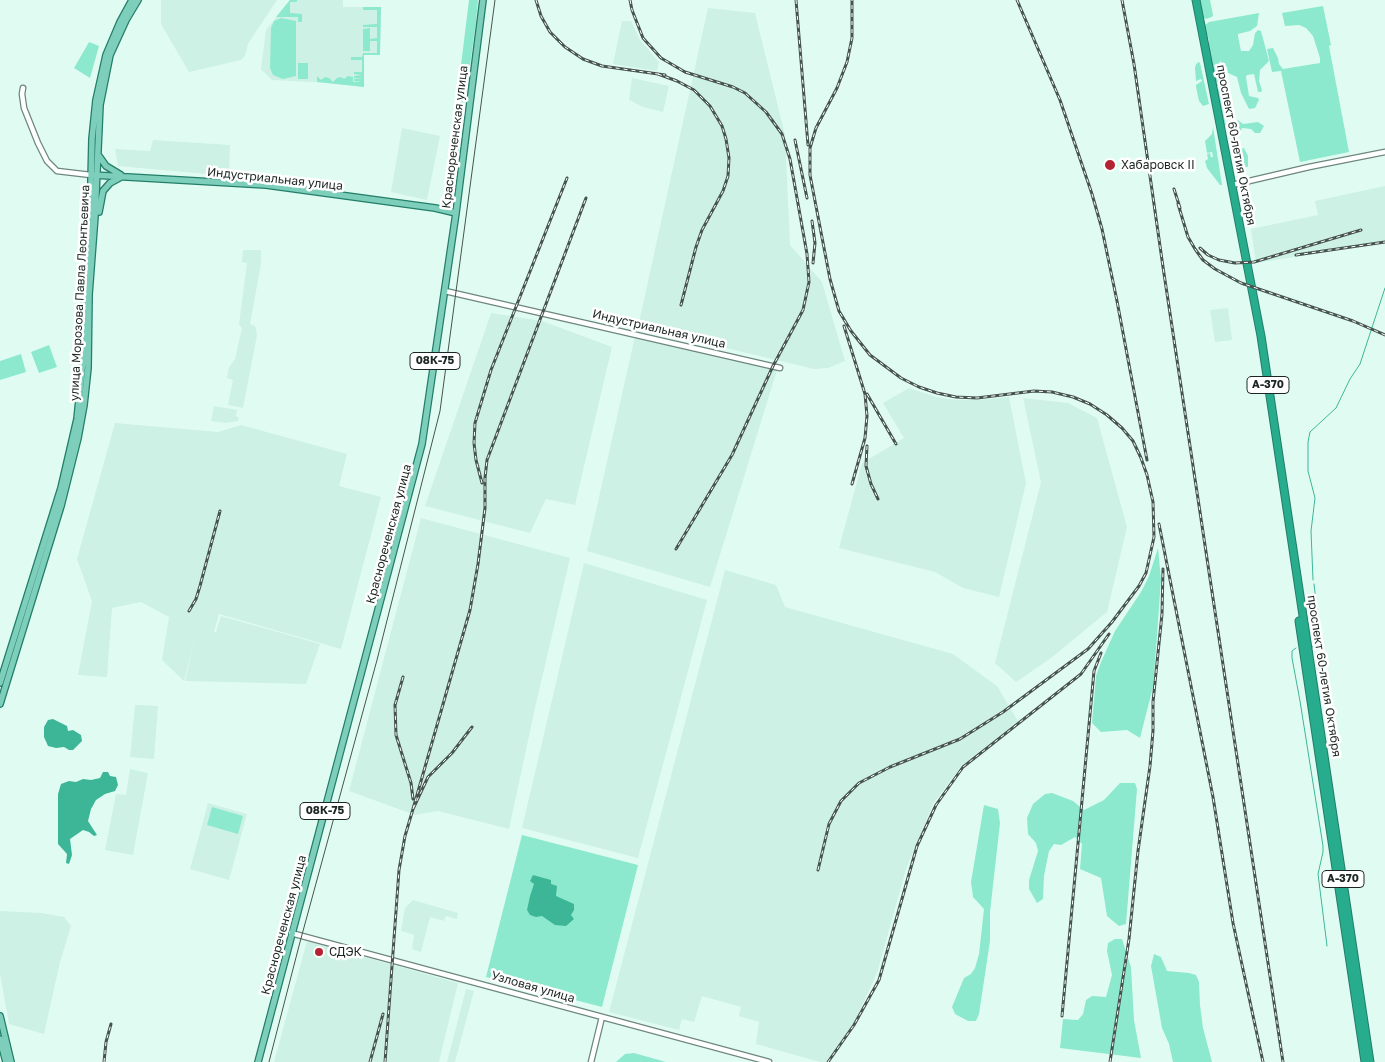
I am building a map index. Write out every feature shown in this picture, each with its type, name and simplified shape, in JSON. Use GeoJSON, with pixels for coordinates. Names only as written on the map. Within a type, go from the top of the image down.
{"type":"FeatureCollection","features":[{"type":"Feature","properties":{"kind":"highway","name":"проспект 60-летия Октября"},"geometry":{"type":"LineString","coordinates":[[1196,0],[1261,336],[1370,1062]]}},
{"type":"Feature","properties":{"kind":"highway","name":"проспект 60-летия Октября"},"geometry":{"type":"LineString","coordinates":[[1253,294],[1278,476],[1365,1062]]}},
{"type":"Feature","properties":{"kind":"main road","name":"улица Морозова Павла Леонтьевича"},"geometry":{"type":"LineString","coordinates":[[0,704],[70,473],[83,410],[88,371],[89,295],[94,234],[95,106],[106,55],[115,32],[132,0]]}},
{"type":"Feature","properties":{"kind":"main road","name":"улица Морозова Павла Леонтьевича"},"geometry":{"type":"LineString","coordinates":[[0,684],[65,475],[77,419],[83,360],[84,286],[94,175],[97,161],[100,104],[110,55],[126,20],[138,0]]}},
{"type":"Feature","properties":{"kind":"main road","name":"Краснореченская улица"},"geometry":{"type":"LineString","coordinates":[[258,1062],[419,460],[427,418],[456,213],[483,0]]}},
{"type":"Feature","properties":{"kind":"main road"},"geometry":{"type":"LineString","coordinates":[[98,141],[98,154],[101,161],[110,169],[123,176]]}},
{"type":"Feature","properties":{"kind":"main road","name":"Индустриальная улица"},"geometry":{"type":"LineString","coordinates":[[94,175],[266,185],[435,208],[456,213]]}},
{"type":"Feature","properties":{"kind":"main road"},"geometry":{"type":"LineString","coordinates":[[94,234],[103,190],[110,183],[123,176]]}},
{"type":"Feature","properties":{"kind":"main road"},"geometry":{"type":"LineString","coordinates":[[0,1016],[11,1062]]}},
{"type":"Feature","properties":{"kind":"main road"},"geometry":{"type":"LineString","coordinates":[[0,1039],[6,1062]]}},
{"type":"Feature","properties":{"kind":"street"},"geometry":{"type":"LineString","coordinates":[[23,88],[24,108],[47,161],[57,170],[94,175]]}},
{"type":"Feature","properties":{"kind":"street"},"geometry":{"type":"LineString","coordinates":[[1232,185],[1385,152]]}},
{"type":"Feature","properties":{"kind":"street","name":"Индустриальная улица"},"geometry":{"type":"LineString","coordinates":[[445,291],[780,368]]}},
{"type":"Feature","properties":{"kind":"street","name":"Узловая улица"},"geometry":{"type":"LineString","coordinates":[[292,933],[769,1062]]}},
{"type":"Feature","properties":{"kind":"street"},"geometry":{"type":"LineString","coordinates":[[591,1062],[602,1017]]}},
{"type":"Feature","properties":{"kind":"shaded area"},"geometry":{"type":"Polygon","coordinates":[[[161,0],[277,0],[248,44],[245,56],[241,60],[189,72],[161,24],[161,0]]]}},
{"type":"Feature","properties":{"kind":"shaded area"},"geometry":{"type":"Polygon","coordinates":[[[290,0],[343,0],[343,7],[381,7],[380,55],[364,55],[364,87],[333,83],[272,80],[261,69],[266,30],[290,0]]]}},
{"type":"Feature","properties":{"kind":"shaded area"},"geometry":{"type":"Polygon","coordinates":[[[290,0],[297,0],[297,2],[290,2],[290,13],[302,14],[302,22],[298,22],[298,17],[276,17],[290,0]]]}},
{"type":"Feature","properties":{"kind":"shaded area"},"geometry":{"type":"Polygon","coordinates":[[[469,0],[478,0],[476,22],[451,204],[449,208],[446,208],[453,181],[461,106],[459,81],[469,0]]]}},
{"type":"Feature","properties":{"kind":"shaded area"},"geometry":{"type":"Polygon","coordinates":[[[1199,0],[1210,0],[1212,17],[1206,19],[1203,17],[1199,0]]]}},
{"type":"Feature","properties":{"kind":"shaded area"},"geometry":{"type":"Polygon","coordinates":[[[1323,6],[1349,152],[1300,162],[1281,71],[1272,72],[1267,49],[1273,48],[1283,69],[1320,63],[1313,36],[1306,28],[1299,25],[1285,26],[1282,13],[1323,6]]]}},
{"type":"Feature","properties":{"kind":"shaded area"},"geometry":{"type":"Polygon","coordinates":[[[363,7],[381,7],[380,55],[364,55],[364,87],[317,82],[317,76],[321,80],[325,77],[329,78],[333,82],[337,78],[341,77],[344,79],[348,76],[353,77],[353,82],[361,82],[354,81],[354,79],[362,79],[354,78],[354,76],[362,75],[354,74],[354,72],[362,72],[362,60],[351,60],[351,57],[362,57],[363,53],[377,53],[377,41],[370,41],[370,51],[363,51],[363,29],[370,28],[370,39],[377,38],[377,27],[363,27],[363,25],[377,24],[377,10],[363,10],[363,7]]]}},
{"type":"Feature","properties":{"kind":"shaded area"},"geometry":{"type":"Polygon","coordinates":[[[708,8],[755,13],[785,135],[790,245],[822,282],[845,361],[828,368],[814,369],[638,327],[708,8]]]}},
{"type":"Feature","properties":{"kind":"shaded area"},"geometry":{"type":"Polygon","coordinates":[[[1259,13],[1257,26],[1250,31],[1238,34],[1238,36],[1241,51],[1249,51],[1253,45],[1255,33],[1258,30],[1261,31],[1269,61],[1260,70],[1259,81],[1262,90],[1258,92],[1254,74],[1247,75],[1249,96],[1259,100],[1255,108],[1249,109],[1241,93],[1237,77],[1228,73],[1227,67],[1220,61],[1219,67],[1223,77],[1219,80],[1230,91],[1229,94],[1220,95],[1226,126],[1224,125],[1217,89],[1219,89],[1219,86],[1216,86],[1209,51],[1209,40],[1204,26],[1209,22],[1259,13]]]}},
{"type":"Feature","properties":{"kind":"shaded area"},"geometry":{"type":"Polygon","coordinates":[[[281,18],[296,21],[296,76],[283,79],[273,75],[270,68],[271,28],[274,21],[281,18]]]}},
{"type":"Feature","properties":{"kind":"shaded area"},"geometry":{"type":"Polygon","coordinates":[[[622,21],[631,21],[640,40],[659,62],[657,71],[613,64],[622,21]]]}},
{"type":"Feature","properties":{"kind":"shaded area"},"geometry":{"type":"Polygon","coordinates":[[[89,42],[99,46],[90,78],[74,68],[89,42]]]}},
{"type":"Feature","properties":{"kind":"shaded area"},"geometry":{"type":"Polygon","coordinates":[[[1199,62],[1209,104],[1203,106],[1199,101],[1196,87],[1202,81],[1201,79],[1196,81],[1195,68],[1199,62]]]}},
{"type":"Feature","properties":{"kind":"shaded area"},"geometry":{"type":"Polygon","coordinates":[[[298,63],[308,63],[308,79],[298,79],[298,63]]]}},
{"type":"Feature","properties":{"kind":"shaded area"},"geometry":{"type":"Polygon","coordinates":[[[632,78],[669,86],[663,112],[643,107],[629,100],[632,78]]]}},
{"type":"Feature","properties":{"kind":"shaded area"},"geometry":{"type":"Polygon","coordinates":[[[1238,120],[1243,124],[1258,122],[1264,126],[1260,133],[1255,133],[1251,129],[1242,128],[1241,131],[1229,127],[1228,124],[1232,121],[1235,123],[1238,120]]]}},
{"type":"Feature","properties":{"kind":"shaded area"},"geometry":{"type":"Polygon","coordinates":[[[1213,127],[1222,185],[1207,168],[1205,161],[1208,159],[1207,154],[1210,153],[1211,157],[1213,157],[1212,152],[1207,153],[1205,141],[1212,134],[1213,127]]]}},
{"type":"Feature","properties":{"kind":"shaded area"},"geometry":{"type":"Polygon","coordinates":[[[402,128],[440,136],[427,200],[391,192],[402,128]]]}},
{"type":"Feature","properties":{"kind":"shaded area"},"geometry":{"type":"Polygon","coordinates":[[[153,140],[230,145],[229,176],[118,166],[115,149],[150,151],[153,140]]]}},
{"type":"Feature","properties":{"kind":"shaded area"},"geometry":{"type":"Polygon","coordinates":[[[1233,145],[1238,145],[1240,149],[1244,148],[1248,156],[1248,167],[1234,162],[1231,149],[1233,145]]]}},
{"type":"Feature","properties":{"kind":"shaded area"},"geometry":{"type":"Polygon","coordinates":[[[1385,186],[1385,243],[1256,263],[1251,229],[1318,215],[1315,201],[1385,186]]]}},
{"type":"Feature","properties":{"kind":"shaded area"},"geometry":{"type":"Polygon","coordinates":[[[243,250],[261,250],[261,264],[250,324],[255,326],[257,335],[243,408],[228,405],[233,380],[227,378],[229,367],[235,359],[242,328],[239,324],[247,263],[242,262],[243,250]]]}},
{"type":"Feature","properties":{"kind":"shaded area"},"geometry":{"type":"Polygon","coordinates":[[[1228,308],[1232,340],[1215,342],[1210,310],[1228,308]]]}},
{"type":"Feature","properties":{"kind":"shaded area"},"geometry":{"type":"Polygon","coordinates":[[[491,313],[542,321],[612,347],[575,505],[546,499],[530,533],[425,506],[491,313]]]}},
{"type":"Feature","properties":{"kind":"shaded area"},"geometry":{"type":"Polygon","coordinates":[[[635,336],[778,367],[710,587],[587,551],[635,336]]]}},
{"type":"Feature","properties":{"kind":"shaded area"},"geometry":{"type":"Polygon","coordinates":[[[49,345],[57,367],[39,373],[31,352],[49,345]]]}},
{"type":"Feature","properties":{"kind":"shaded area"},"geometry":{"type":"Polygon","coordinates":[[[21,354],[26,372],[0,380],[0,361],[21,354]]]}},
{"type":"Feature","properties":{"kind":"shaded area"},"geometry":{"type":"Polygon","coordinates":[[[909,388],[936,397],[956,400],[1009,397],[1026,483],[999,597],[963,588],[935,572],[839,548],[862,463],[904,438],[883,403],[909,388]]]}},
{"type":"Feature","properties":{"kind":"shaded area"},"geometry":{"type":"Polygon","coordinates":[[[1023,398],[1068,403],[1097,418],[1127,527],[1107,612],[1051,658],[1016,682],[995,663],[1041,482],[1023,398]]]}},
{"type":"Feature","properties":{"kind":"shaded area"},"geometry":{"type":"Polygon","coordinates":[[[214,406],[237,410],[236,416],[239,418],[238,421],[226,423],[211,421],[214,406]]]}},
{"type":"Feature","properties":{"kind":"shaded area"},"geometry":{"type":"Polygon","coordinates":[[[115,423],[218,432],[241,425],[347,454],[339,486],[381,497],[341,649],[219,614],[214,632],[216,632],[221,616],[320,644],[306,684],[185,681],[196,634],[184,681],[162,660],[169,617],[141,602],[112,608],[107,677],[78,675],[92,601],[77,559],[115,423]]]}},
{"type":"Feature","properties":{"kind":"shaded area"},"geometry":{"type":"Polygon","coordinates":[[[421,518],[570,558],[509,829],[438,811],[415,815],[349,791],[421,518]]]}},
{"type":"Feature","properties":{"kind":"shaded area"},"geometry":{"type":"Polygon","coordinates":[[[1158,548],[1161,579],[1153,687],[1140,738],[1127,730],[1101,732],[1092,723],[1096,676],[1115,631],[1141,592],[1149,576],[1158,548]]]}},
{"type":"Feature","properties":{"kind":"shaded area"},"geometry":{"type":"Polygon","coordinates":[[[584,563],[707,600],[638,858],[522,828],[584,563]]]}},
{"type":"Feature","properties":{"kind":"shaded area"},"geometry":{"type":"Polygon","coordinates":[[[725,570],[776,585],[785,607],[953,654],[997,686],[1018,721],[962,765],[933,804],[906,869],[877,973],[853,1025],[826,1062],[756,1044],[759,1022],[739,1016],[741,1007],[702,996],[694,1022],[682,1019],[679,1030],[609,1012],[725,570]]]}},
{"type":"Feature","properties":{"kind":"shaded area"},"geometry":{"type":"Polygon","coordinates":[[[135,705],[158,706],[154,759],[130,757],[135,705]]]}},
{"type":"Feature","properties":{"kind":"shaded area"},"geometry":{"type":"Polygon","coordinates":[[[53,719],[67,726],[68,731],[73,730],[81,735],[82,741],[73,750],[64,747],[48,746],[44,737],[44,727],[48,720],[53,719]]]}},
{"type":"Feature","properties":{"kind":"shaded area"},"geometry":{"type":"Polygon","coordinates":[[[130,769],[148,773],[133,855],[105,850],[116,794],[126,795],[130,769]]]}},
{"type":"Feature","properties":{"kind":"shaded area"},"geometry":{"type":"Polygon","coordinates":[[[103,772],[108,772],[110,776],[116,777],[118,785],[115,791],[105,794],[96,800],[91,809],[88,821],[97,835],[94,836],[83,830],[70,839],[72,855],[69,864],[66,863],[67,854],[58,844],[58,794],[61,784],[69,781],[76,782],[83,779],[100,778],[103,772]]]}},
{"type":"Feature","properties":{"kind":"shaded area"},"geometry":{"type":"Polygon","coordinates":[[[1120,783],[1135,783],[1137,789],[1126,924],[1119,926],[1107,916],[1101,878],[1080,869],[1082,844],[1075,837],[1061,845],[1054,844],[1049,851],[1044,876],[1043,899],[1037,903],[1029,889],[1029,880],[1038,851],[1036,843],[1028,834],[1027,818],[1033,804],[1045,794],[1052,793],[1073,801],[1084,810],[1104,800],[1120,783]]]}},
{"type":"Feature","properties":{"kind":"shaded area"},"geometry":{"type":"Polygon","coordinates":[[[208,803],[247,814],[229,880],[190,869],[208,803]]]}},
{"type":"Feature","properties":{"kind":"shaded area"},"geometry":{"type":"Polygon","coordinates":[[[984,805],[998,809],[1000,823],[990,912],[990,941],[979,1014],[976,1021],[968,1021],[955,1014],[952,1007],[964,978],[971,974],[975,968],[979,954],[984,909],[973,897],[971,882],[984,805]]]}},
{"type":"Feature","properties":{"kind":"shaded area"},"geometry":{"type":"Polygon","coordinates":[[[212,807],[243,816],[238,834],[207,825],[212,807]]]}},
{"type":"Feature","properties":{"kind":"shaded area"},"geometry":{"type":"Polygon","coordinates":[[[522,835],[638,865],[602,1007],[486,977],[522,835]]]}},
{"type":"Feature","properties":{"kind":"shaded area"},"geometry":{"type":"Polygon","coordinates":[[[533,875],[551,880],[551,884],[557,886],[556,896],[574,904],[574,910],[571,915],[574,919],[566,926],[555,925],[542,916],[530,915],[527,910],[534,884],[530,881],[533,875]]]}},
{"type":"Feature","properties":{"kind":"shaded area"},"geometry":{"type":"Polygon","coordinates":[[[413,900],[458,913],[457,919],[446,916],[444,921],[430,917],[421,952],[412,949],[414,935],[401,931],[405,908],[413,900]]]}},
{"type":"Feature","properties":{"kind":"shaded area"},"geometry":{"type":"Polygon","coordinates":[[[0,911],[42,913],[64,917],[71,926],[60,962],[44,1034],[9,1024],[0,974],[0,911]]]}},
{"type":"Feature","properties":{"kind":"shaded area"},"geometry":{"type":"Polygon","coordinates":[[[1115,939],[1122,939],[1131,967],[1134,1020],[1141,1058],[1060,1048],[1063,1019],[1078,1020],[1083,1014],[1086,1000],[1092,996],[1106,997],[1112,975],[1107,951],[1108,943],[1115,939]]]}},
{"type":"Feature","properties":{"kind":"shaded area"},"geometry":{"type":"Polygon","coordinates":[[[307,941],[458,983],[439,1062],[274,1062],[307,941]]]}},
{"type":"Feature","properties":{"kind":"shaded area"},"geometry":{"type":"Polygon","coordinates":[[[1154,954],[1161,957],[1167,971],[1196,975],[1199,982],[1203,1028],[1212,1062],[1173,1062],[1169,1044],[1162,1028],[1151,966],[1154,954]]]}},
{"type":"Feature","properties":{"kind":"shaded area"},"geometry":{"type":"Polygon","coordinates":[[[466,989],[474,991],[455,1062],[447,1062],[466,989]]]}},
{"type":"Feature","properties":{"kind":"shaded area"},"geometry":{"type":"Polygon","coordinates":[[[634,1053],[666,1062],[616,1062],[625,1054],[634,1053]]]}},
{"type":"Feature","properties":{"kind":"waterway"},"geometry":{"type":"LineString","coordinates":[[1313,580],[1311,531],[1315,498],[1308,471],[1310,432],[1336,408],[1350,379],[1360,364],[1385,288]]}},
{"type":"Feature","properties":{"kind":"waterway"},"geometry":{"type":"LineString","coordinates":[[1312,647],[1320,643],[1321,640],[1314,584]]}},
{"type":"Feature","properties":{"kind":"waterway"},"geometry":{"type":"LineString","coordinates":[[1296,648],[1292,651],[1292,658],[1323,846],[1318,874],[1327,946]]}},
{"type":"Feature","properties":{"kind":"tram line"},"geometry":{"type":"LineString","coordinates":[[269,1062],[377,660],[440,411],[495,0]]}},
{"type":"Feature","properties":{"kind":"railway"},"geometry":{"type":"LineString","coordinates":[[536,0],[541,16],[550,32],[565,47],[583,59],[602,66],[665,75]]}},
{"type":"Feature","properties":{"kind":"railway"},"geometry":{"type":"LineString","coordinates":[[630,0],[643,38],[661,58],[685,72],[733,87],[745,93],[766,112],[782,134],[790,159],[807,254],[809,282],[803,310],[773,366],[732,455],[676,549]]}},
{"type":"Feature","properties":{"kind":"railway"},"geometry":{"type":"LineString","coordinates":[[796,0],[808,145]]}},
{"type":"Feature","properties":{"kind":"railway"},"geometry":{"type":"LineString","coordinates":[[818,870],[829,824],[841,801],[859,783],[890,767],[960,739],[1003,712],[1088,649],[1112,622],[1139,586],[1146,573],[1154,537],[1153,502],[1141,458],[1133,441],[1107,415],[1090,404],[1073,397],[1052,392],[1034,391],[977,398],[956,397],[919,387],[901,378],[870,355],[851,331],[839,311],[830,279],[810,175],[810,148],[816,128],[837,88],[847,62],[852,38],[852,0]]}},
{"type":"Feature","properties":{"kind":"railway"},"geometry":{"type":"LineString","coordinates":[[1017,0],[1060,100],[1102,229],[1147,460]]}},
{"type":"Feature","properties":{"kind":"railway"},"geometry":{"type":"LineString","coordinates":[[1122,0],[1134,64],[1283,1062]]}},
{"type":"Feature","properties":{"kind":"railway"},"geometry":{"type":"LineString","coordinates":[[658,74],[694,90],[710,106],[722,126],[729,158],[728,176],[723,191],[702,230],[681,305]]}},
{"type":"Feature","properties":{"kind":"railway"},"geometry":{"type":"LineString","coordinates":[[795,140],[807,198]]}},
{"type":"Feature","properties":{"kind":"railway"},"geometry":{"type":"LineString","coordinates":[[482,483],[474,443],[475,423],[491,370],[567,178]]}},
{"type":"Feature","properties":{"kind":"railway"},"geometry":{"type":"LineString","coordinates":[[1174,189],[1180,208]]}},
{"type":"Feature","properties":{"kind":"railway"},"geometry":{"type":"LineString","coordinates":[[413,809],[470,610],[485,508],[487,460],[586,198]]}},
{"type":"Feature","properties":{"kind":"railway"},"geometry":{"type":"LineString","coordinates":[[1178,204],[1188,237],[1203,260],[1215,269],[1241,283],[1353,321],[1385,335]]}},
{"type":"Feature","properties":{"kind":"railway"},"geometry":{"type":"LineString","coordinates":[[812,221],[815,243],[813,263]]}},
{"type":"Feature","properties":{"kind":"railway"},"geometry":{"type":"LineString","coordinates":[[1200,248],[1208,255],[1219,260],[1235,263],[1254,262],[1361,230]]}},
{"type":"Feature","properties":{"kind":"railway"},"geometry":{"type":"LineString","coordinates":[[1296,255],[1385,242]]}},
{"type":"Feature","properties":{"kind":"railway"},"geometry":{"type":"LineString","coordinates":[[844,326],[865,394],[867,416],[865,438],[852,484]]}},
{"type":"Feature","properties":{"kind":"railway"},"geometry":{"type":"LineString","coordinates":[[867,394],[896,444]]}},
{"type":"Feature","properties":{"kind":"railway"},"geometry":{"type":"LineString","coordinates":[[867,446],[866,466],[878,499]]}},
{"type":"Feature","properties":{"kind":"railway"},"geometry":{"type":"LineString","coordinates":[[189,611],[196,599],[220,511]]}},
{"type":"Feature","properties":{"kind":"railway"},"geometry":{"type":"LineString","coordinates":[[1159,524],[1213,797],[1233,923],[1263,1062]]}},
{"type":"Feature","properties":{"kind":"railway"},"geometry":{"type":"LineString","coordinates":[[1110,1062],[1129,939],[1138,851],[1150,766],[1153,702],[1162,614],[1163,569]]}},
{"type":"Feature","properties":{"kind":"railway"},"geometry":{"type":"LineString","coordinates":[[828,1062],[854,1025],[879,980],[917,846],[936,805],[963,767],[1081,674],[1109,634]]}},
{"type":"Feature","properties":{"kind":"railway"},"geometry":{"type":"LineString","coordinates":[[1062,1016],[1094,671],[1101,653]]}},
{"type":"Feature","properties":{"kind":"railway"},"geometry":{"type":"LineString","coordinates":[[403,677],[395,705],[396,735],[411,783],[413,799]]}},
{"type":"Feature","properties":{"kind":"railway"},"geometry":{"type":"LineString","coordinates":[[385,1062],[399,870],[405,836],[413,809],[428,777],[452,753],[472,727]]}},
{"type":"Feature","properties":{"kind":"railway"},"geometry":{"type":"LineString","coordinates":[[370,1062],[383,1014]]}},
{"type":"Feature","properties":{"kind":"railway"},"geometry":{"type":"LineString","coordinates":[[104,1062],[106,1042],[111,1024]]}},
{"type":"Feature","properties":{"kind":"place","name":"Хабаровск II"},"geometry":{"type":"Point","coordinates":[1110,165]}},
{"type":"Feature","properties":{"kind":"place","name":"СДЭК"},"geometry":{"type":"Point","coordinates":[319,952]}}]}
